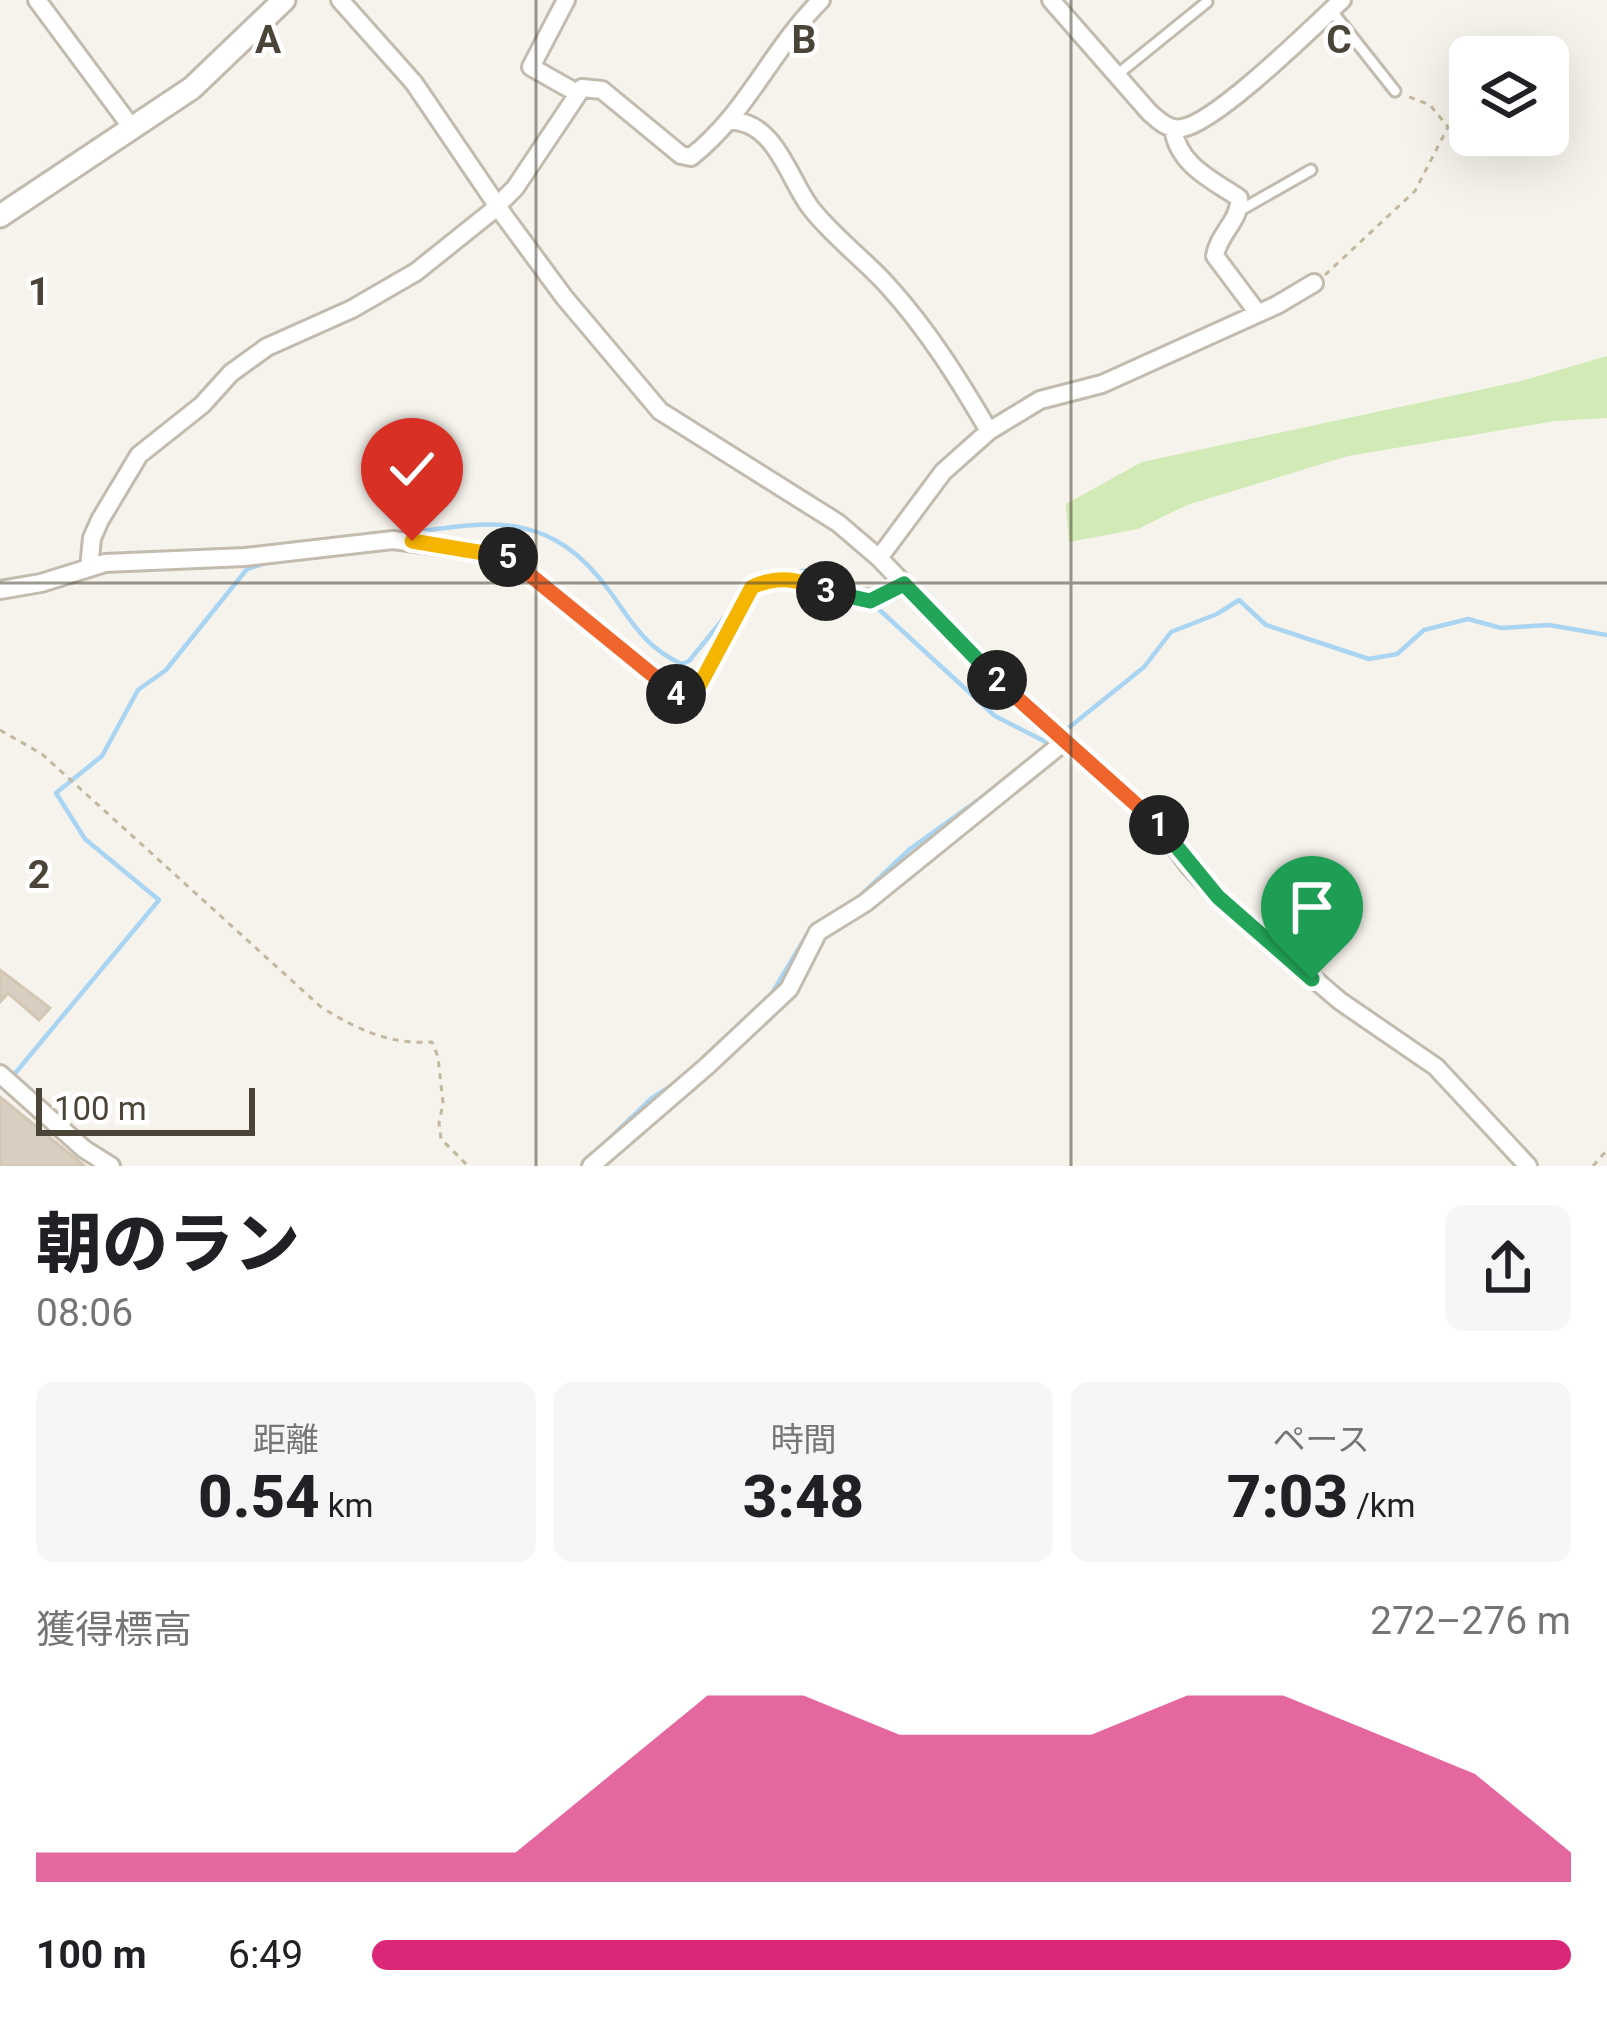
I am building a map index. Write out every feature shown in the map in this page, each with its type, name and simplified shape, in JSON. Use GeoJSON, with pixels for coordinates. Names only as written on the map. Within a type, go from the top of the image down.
{"type":"FeatureCollection","features":[{"type":"Feature","properties":{"kind":"street"},"geometry":{"type":"LineString","coordinates":[[38,0],[132,128]]}},
{"type":"Feature","properties":{"kind":"street"},"geometry":{"type":"LineString","coordinates":[[0,216],[192,88],[284,0]]}},
{"type":"Feature","properties":{"kind":"street"},"geometry":{"type":"LineString","coordinates":[[340,0],[415,82],[564,297],[660,411],[838,523],[879,558],[1000,684],[1148,814],[1218,897],[1340,1001],[1436,1067],[1528,1166]]}},
{"type":"Feature","properties":{"kind":"street"},"geometry":{"type":"LineString","coordinates":[[566,0],[531,67],[577,93]]}},
{"type":"Feature","properties":{"kind":"street"},"geometry":{"type":"LineString","coordinates":[[89,568],[92,538],[100,520],[140,455],[267,347],[352,309],[416,272],[497,206],[577,93],[588,86],[602,89],[686,157],[696,154],[733,121],[771,58],[821,0]]}},
{"type":"Feature","properties":{"kind":"street"},"geometry":{"type":"LineString","coordinates":[[1051,0],[1115,77],[1149,112],[1173,128],[1182,156],[1237,196],[1238,211],[1214,256],[1257,312]]}},
{"type":"Feature","properties":{"kind":"street"},"geometry":{"type":"LineString","coordinates":[[1173,128],[1194,123],[1238,93],[1337,5]]}},
{"type":"Feature","properties":{"kind":"street"},"geometry":{"type":"LineString","coordinates":[[733,121],[746,123],[777,151],[808,205],[911,313],[956,374],[989,431]]}},
{"type":"Feature","properties":{"kind":"street"},"geometry":{"type":"LineString","coordinates":[[879,558],[943,472],[989,431],[1040,400],[1102,384],[1293,297],[1314,283]]}},
{"type":"Feature","properties":{"kind":"street"},"geometry":{"type":"LineString","coordinates":[[0,590],[105,563],[245,557],[393,540],[506,555],[680,696],[697,690],[752,587],[764,581],[793,578],[849,599],[870,601],[904,584]]}},
{"type":"Feature","properties":{"kind":"street"},"geometry":{"type":"LineString","coordinates":[[591,1166],[788,989],[818,932],[865,903],[969,814],[1064,742]]}},
{"type":"Feature","properties":{"kind":"street"},"geometry":{"type":"LineString","coordinates":[[0,1075],[84,1149],[111,1166]]}},
{"type":"Feature","properties":{"kind":"lane"},"geometry":{"type":"LineString","coordinates":[[1115,77],[1207,2]]}},
{"type":"Feature","properties":{"kind":"lane"},"geometry":{"type":"LineString","coordinates":[[1337,5],[1395,91]]}},
{"type":"Feature","properties":{"kind":"lane"},"geometry":{"type":"LineString","coordinates":[[1238,211],[1311,170]]}},
{"type":"Feature","properties":{"kind":"path"},"geometry":{"type":"LineString","coordinates":[[1314,283],[1343,262],[1415,190],[1448,128],[1430,106],[1395,91]]}},
{"type":"Feature","properties":{"kind":"path"},"geometry":{"type":"LineString","coordinates":[[0,730],[42,754],[321,1006],[390,1040],[432,1042],[443,1103],[441,1139],[468,1166]]}},
{"type":"Feature","properties":{"kind":"path"},"geometry":{"type":"LineString","coordinates":[[1593,1166],[1607,1150]]}},
{"type":"Feature","properties":{"kind":"green space"},"geometry":{"type":"Polygon","coordinates":[[[1607,356],[1607,418],[1555,421],[1348,456],[1187,505],[1138,529],[1069,542],[1066,504],[1142,462],[1521,381],[1607,356]]]}},
{"type":"Feature","properties":{"kind":"building"},"geometry":{"type":"Polygon","coordinates":[[[0,970],[50,1008],[39,1020],[8,993],[0,1002],[0,970]]]}},
{"type":"Feature","properties":{"kind":"building"},"geometry":{"type":"Polygon","coordinates":[[[0,1097],[76,1159],[85,1166],[0,1166],[0,1097]]]}},
{"type":"Feature","properties":{"kind":"waterway"},"geometry":{"type":"LineString","coordinates":[[403,534],[493,525],[543,534],[589,566],[641,634],[682,664],[733,607]]}},
{"type":"Feature","properties":{"kind":"waterway"},"geometry":{"type":"LineString","coordinates":[[12,1077],[159,900],[85,839],[56,793],[102,756],[138,690],[166,670],[247,569],[269,562]]}},
{"type":"Feature","properties":{"kind":"waterway"},"geometry":{"type":"LineString","coordinates":[[789,574],[827,571],[859,592]]}},
{"type":"Feature","properties":{"kind":"waterway"},"geometry":{"type":"LineString","coordinates":[[1061,734],[1144,667],[1171,632],[1239,600],[1266,625],[1369,659],[1397,654],[1424,630],[1468,619],[1501,628],[1549,625],[1607,635]]}},
{"type":"Feature","properties":{"kind":"waterway"},"geometry":{"type":"LineString","coordinates":[[872,603],[995,716],[1050,744]]}},
{"type":"Feature","properties":{"kind":"waterway"},"geometry":{"type":"LineString","coordinates":[[856,900],[910,849],[992,790]]}},
{"type":"Feature","properties":{"kind":"waterway"},"geometry":{"type":"LineString","coordinates":[[771,995],[808,933]]}},
{"type":"Feature","properties":{"kind":"waterway"},"geometry":{"type":"LineString","coordinates":[[705,1056],[763,1003]]}},
{"type":"Feature","properties":{"kind":"waterway"},"geometry":{"type":"LineString","coordinates":[[606,1142],[652,1098],[674,1084]]}},
{"type":"Feature","properties":{"kind":"route"},"geometry":{"type":"LineString","coordinates":[[412,541],[515,560],[561,603],[680,696],[697,690],[744,598],[764,581],[793,578],[849,599],[870,601],[904,584],[1000,684],[1148,814],[1218,897],[1312,979]]}}]}
